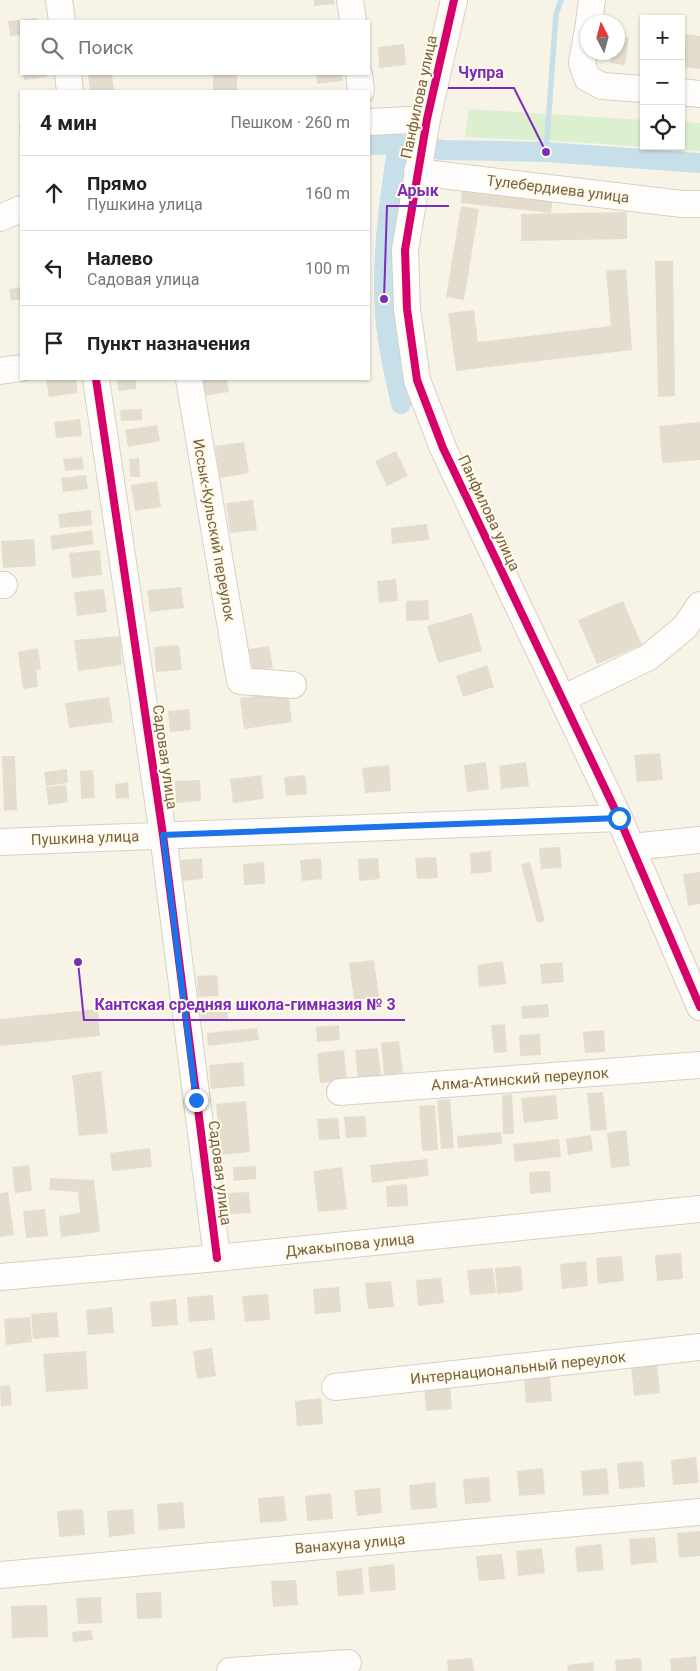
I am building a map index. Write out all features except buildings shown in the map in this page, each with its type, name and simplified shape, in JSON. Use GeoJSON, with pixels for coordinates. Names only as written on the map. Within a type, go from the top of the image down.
{"type":"FeatureCollection","features":[{"type":"Feature","properties":{"kind":"street"},"geometry":{"type":"LineString","coordinates":[[59,0],[62,20]]}},
{"type":"Feature","properties":{"kind":"street"},"geometry":{"type":"LineString","coordinates":[[350,0],[353,20]]}},
{"type":"Feature","properties":{"kind":"street","name":"Панфилова улица"},"geometry":{"type":"LineString","coordinates":[[454,0],[426,118],[404,250],[407,309],[417,380],[443,448],[619,818],[700,1007]]}},
{"type":"Feature","properties":{"kind":"street"},"geometry":{"type":"LineString","coordinates":[[589,15],[592,0]]}},
{"type":"Feature","properties":{"kind":"street"},"geometry":{"type":"LineString","coordinates":[[583,60],[587,78],[602,86],[640,89]]}},
{"type":"Feature","properties":{"kind":"street"},"geometry":{"type":"LineString","coordinates":[[68,75],[70,90]]}},
{"type":"Feature","properties":{"kind":"street"},"geometry":{"type":"LineString","coordinates":[[359,75],[361,90]]}},
{"type":"Feature","properties":{"kind":"street"},"geometry":{"type":"LineString","coordinates":[[685,92],[700,94]]}},
{"type":"Feature","properties":{"kind":"street"},"geometry":{"type":"LineString","coordinates":[[370,122],[426,118]]}},
{"type":"Feature","properties":{"kind":"street","name":"Тулебердиева улица"},"geometry":{"type":"LineString","coordinates":[[417,172],[682,204],[700,204]]}},
{"type":"Feature","properties":{"kind":"street"},"geometry":{"type":"LineString","coordinates":[[0,218],[20,209]]}},
{"type":"Feature","properties":{"kind":"street"},"geometry":{"type":"LineString","coordinates":[[0,372],[20,368]]}},
{"type":"Feature","properties":{"kind":"street","name":"Садовая улица"},"geometry":{"type":"LineString","coordinates":[[96,380],[163,835],[216,1258]]}},
{"type":"Feature","properties":{"kind":"street","name":"Иссык-Кульский переулок"},"geometry":{"type":"LineString","coordinates":[[189,380],[240,681],[293,685]]}},
{"type":"Feature","properties":{"kind":"street"},"geometry":{"type":"LineString","coordinates":[[562,699],[649,656],[685,627],[700,605]]}},
{"type":"Feature","properties":{"kind":"street","name":"Пушкина улица"},"geometry":{"type":"LineString","coordinates":[[0,842],[619,818]]}},
{"type":"Feature","properties":{"kind":"street"},"geometry":{"type":"LineString","coordinates":[[631,847],[700,840]]}},
{"type":"Feature","properties":{"kind":"street","name":"Алма-Атинский переулок"},"geometry":{"type":"LineString","coordinates":[[340,1092],[700,1065]]}},
{"type":"Feature","properties":{"kind":"street","name":"Джакыпова улица"},"geometry":{"type":"LineString","coordinates":[[0,1277],[216,1258],[700,1209]]}},
{"type":"Feature","properties":{"kind":"street","name":"Интернациональный переулок"},"geometry":{"type":"LineString","coordinates":[[335,1387],[700,1348]]}},
{"type":"Feature","properties":{"kind":"street","name":"Ванахуна улица"},"geometry":{"type":"LineString","coordinates":[[0,1576],[700,1512]]}},
{"type":"Feature","properties":{"kind":"street"},"geometry":{"type":"LineString","coordinates":[[230,1671],[348,1663]]}},
{"type":"Feature","properties":{"kind":"green space"},"geometry":{"type":"Polygon","coordinates":[[[469,109],[640,120],[640,147],[465,137],[469,109]]]}},
{"type":"Feature","properties":{"kind":"green space"},"geometry":{"type":"Polygon","coordinates":[[[685,122],[700,123],[700,151],[685,150],[685,122]]]}},
{"type":"Feature","properties":{"kind":"waterway"},"geometry":{"type":"LineString","coordinates":[[546,152],[556,14],[561,0]]}},
{"type":"Feature","properties":{"kind":"waterway"},"geometry":{"type":"LineString","coordinates":[[398,144],[386,239],[384,297],[392,365],[401,404]]}},
{"type":"Feature","properties":{"kind":"waterway"},"geometry":{"type":"LineString","coordinates":[[370,145],[398,144],[443,150],[546,152],[700,163]]}},
{"type":"Feature","properties":{"kind":"cycle path"},"geometry":{"type":"LineString","coordinates":[[454,0],[427,119],[405,250],[407,309],[417,380],[443,448],[619,818],[700,1007]]}},
{"type":"Feature","properties":{"kind":"cycle path"},"geometry":{"type":"LineString","coordinates":[[96,380],[163,835],[217,1258]]}},
{"type":"Feature","properties":{"kind":"place","name":"Чупра"},"geometry":{"type":"Point","coordinates":[546,152]}},
{"type":"Feature","properties":{"kind":"place","name":"Арык"},"geometry":{"type":"Point","coordinates":[384,299]}},
{"type":"Feature","properties":{"kind":"place","name":"Кантская средняя школа-гимназия № 3"},"geometry":{"type":"Point","coordinates":[78,962]}},
{"type":"Feature","properties":{"kind":"route"},"geometry":{"type":"LineString","coordinates":[[196,1100],[163,835],[619,818]]}}]}
